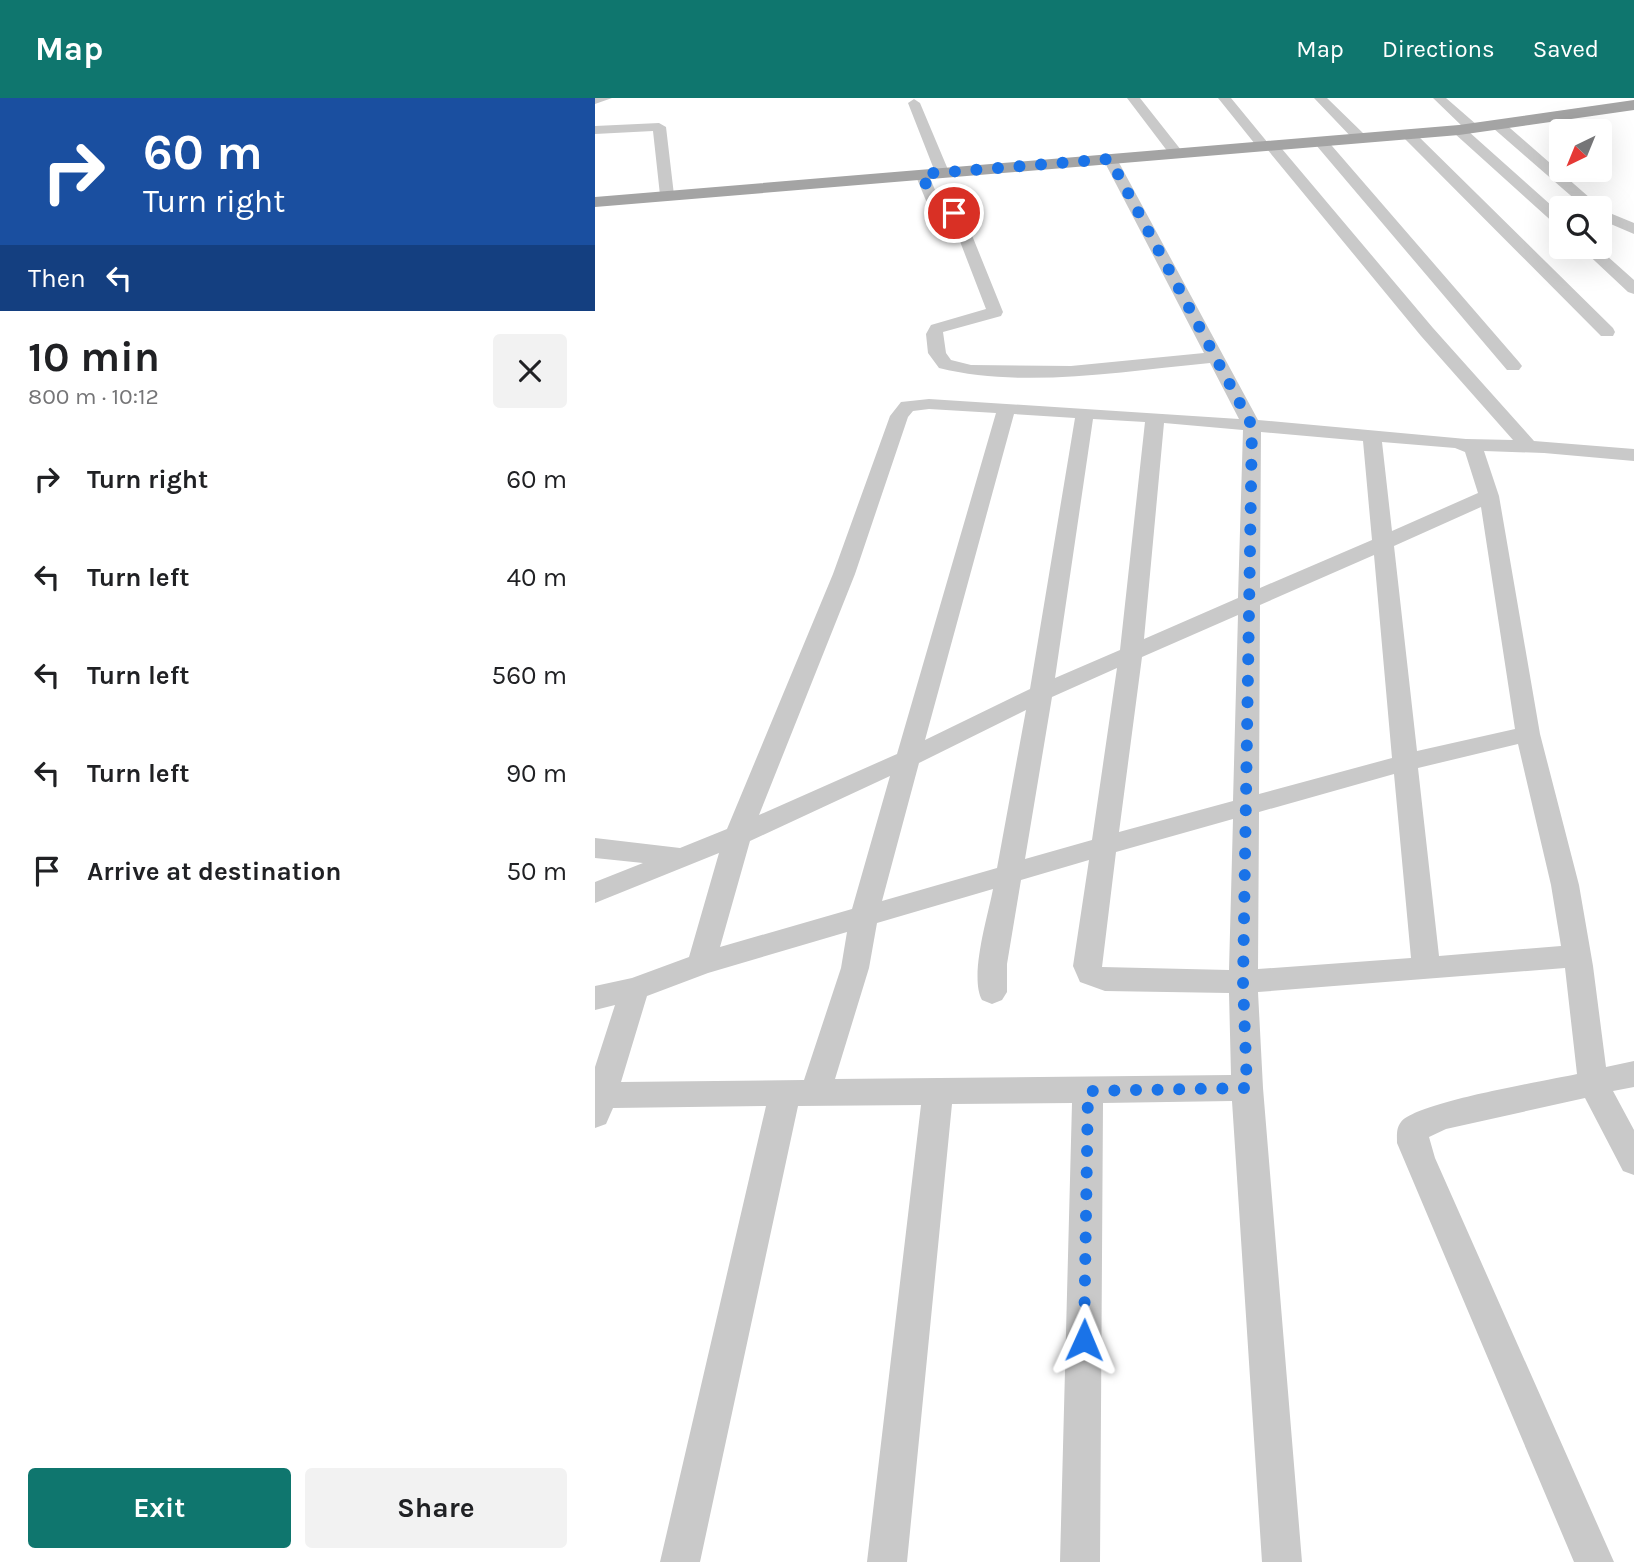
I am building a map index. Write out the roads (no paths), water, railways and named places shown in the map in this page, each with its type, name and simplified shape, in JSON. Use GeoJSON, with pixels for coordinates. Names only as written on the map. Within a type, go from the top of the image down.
{"type":"FeatureCollection","features":[{"type":"Feature","properties":{"kind":"main road"},"geometry":{"type":"LineString","coordinates":[[595,202],[1466,129],[1634,105]]}},
{"type":"Feature","properties":{"kind":"street"},"geometry":{"type":"LineString","coordinates":[[595,100],[607,98]]}},
{"type":"Feature","properties":{"kind":"street"},"geometry":{"type":"LineString","coordinates":[[1133,98],[1176,153]]}},
{"type":"Feature","properties":{"kind":"street"},"geometry":{"type":"LineString","coordinates":[[1224,98],[1529,447]]}},
{"type":"Feature","properties":{"kind":"street"},"geometry":{"type":"LineString","coordinates":[[1320,98],[1360,138]]}},
{"type":"Feature","properties":{"kind":"street"},"geometry":{"type":"LineString","coordinates":[[1439,98],[1466,129],[1549,210]]}},
{"type":"Feature","properties":{"kind":"street"},"geometry":{"type":"LineString","coordinates":[[914,103],[942,173]]}},
{"type":"Feature","properties":{"kind":"street"},"geometry":{"type":"LineString","coordinates":[[1498,125],[1579,196]]}},
{"type":"Feature","properties":{"kind":"street"},"geometry":{"type":"LineString","coordinates":[[595,130],[659,127],[667,195]]}},
{"type":"Feature","properties":{"kind":"street"},"geometry":{"type":"LineString","coordinates":[[1408,134],[1607,332]]}},
{"type":"Feature","properties":{"kind":"street"},"geometry":{"type":"LineString","coordinates":[[1321,142],[1513,366]]}},
{"type":"Feature","properties":{"kind":"street"},"geometry":{"type":"LineString","coordinates":[[1110,159],[1252,426],[1243,982],[1247,1088],[1282,1562]]}},
{"type":"Feature","properties":{"kind":"street"},"geometry":{"type":"LineString","coordinates":[[922,174],[932,200],[952,210],[958,218],[995,312],[937,329],[933,334],[937,353],[945,364],[971,370],[1071,371],[1215,358]]}},
{"type":"Feature","properties":{"kind":"street"},"geometry":{"type":"LineString","coordinates":[[1612,219],[1634,229]]}},
{"type":"Feature","properties":{"kind":"street"},"geometry":{"type":"LineString","coordinates":[[1601,259],[1634,289]]}},
{"type":"Feature","properties":{"kind":"street"},"geometry":{"type":"LineString","coordinates":[[701,964],[738,835],[844,574],[902,410],[908,406],[929,404],[1155,418],[1466,445],[1634,455]]}},
{"type":"Feature","properties":{"kind":"street"},"geometry":{"type":"LineString","coordinates":[[680,1562],[800,1093],[855,968],[864,915],[1006,408]]}},
{"type":"Feature","properties":{"kind":"street"},"geometry":{"type":"LineString","coordinates":[[992,992],[993,964],[1041,693],[1085,414]]}},
{"type":"Feature","properties":{"kind":"street"},"geometry":{"type":"LineString","coordinates":[[1155,418],[1131,654],[1087,966],[1090,974],[1105,980],[1243,982],[1576,956]]}},
{"type":"Feature","properties":{"kind":"street"},"geometry":{"type":"LineString","coordinates":[[1372,435],[1403,763],[1426,967]]}},
{"type":"Feature","properties":{"kind":"street"},"geometry":{"type":"LineString","coordinates":[[1466,445],[1476,454],[1489,496],[1528,733],[1565,885],[1579,966],[1593,1083],[1634,1161]]}},
{"type":"Feature","properties":{"kind":"street"},"geometry":{"type":"LineString","coordinates":[[595,893],[738,835],[909,758],[1041,693],[1489,496]]}},
{"type":"Feature","properties":{"kind":"street"},"geometry":{"type":"LineString","coordinates":[[595,998],[635,989],[701,964],[1104,846],[1403,763],[1528,733]]}},
{"type":"Feature","properties":{"kind":"street"},"geometry":{"type":"LineString","coordinates":[[595,848],[684,857]]}},
{"type":"Feature","properties":{"kind":"street"},"geometry":{"type":"LineString","coordinates":[[635,989],[598,1105],[800,1093],[1247,1088]]}},
{"type":"Feature","properties":{"kind":"street"},"geometry":{"type":"LineString","coordinates":[[1594,1562],[1413,1143],[1413,1130],[1433,1120],[1634,1074]]}},
{"type":"Feature","properties":{"kind":"street"},"geometry":{"type":"LineString","coordinates":[[1080,1562],[1088,1091]]}},
{"type":"Feature","properties":{"kind":"street"},"geometry":{"type":"LineString","coordinates":[[887,1562],[938,1092]]}}]}
